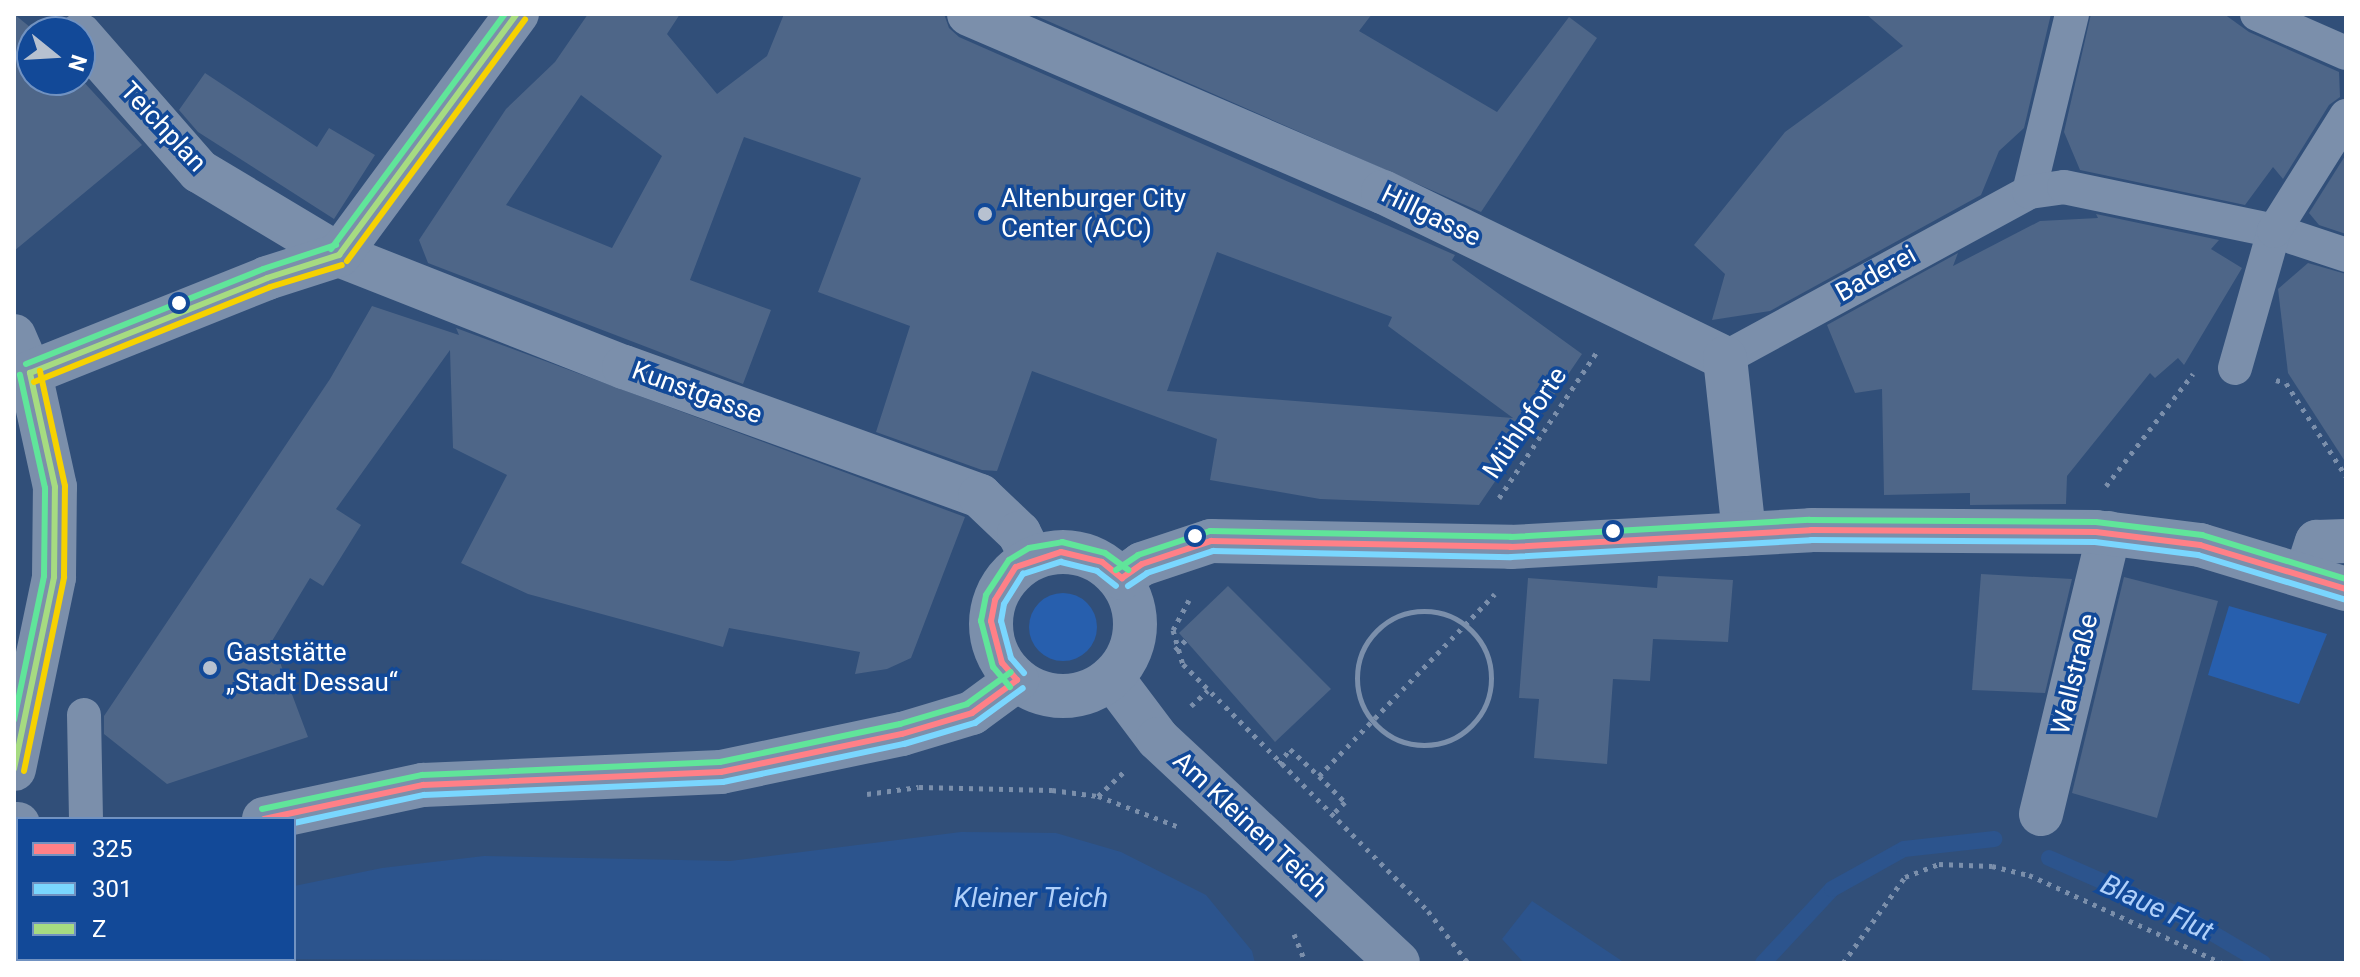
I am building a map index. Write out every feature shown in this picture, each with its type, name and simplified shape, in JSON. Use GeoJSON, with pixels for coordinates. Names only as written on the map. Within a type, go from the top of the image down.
{"type":"FeatureCollection","features":[{"type":"Feature","properties":{"kind":"street"},"geometry":{"type":"LineString","coordinates":[[14,769],[54,577],[55,487],[22,355],[339,255],[517,14]]}},
{"type":"Feature","properties":{"kind":"street","name":"Hillgasse"},"geometry":{"type":"LineString","coordinates":[[969,14],[1383,192],[1725,358]]}},
{"type":"Feature","properties":{"kind":"street"},"geometry":{"type":"LineString","coordinates":[[2029,192],[2072,14]]}},
{"type":"Feature","properties":{"kind":"street"},"geometry":{"type":"LineString","coordinates":[[2257,14],[2346,53]]}},
{"type":"Feature","properties":{"kind":"street","name":"Teichplan"},"geometry":{"type":"LineString","coordinates":[[96,54],[199,171],[339,255]]}},
{"type":"Feature","properties":{"kind":"street"},"geometry":{"type":"LineString","coordinates":[[2235,368],[2274,231],[2346,116]]}},
{"type":"Feature","properties":{"kind":"street","name":"Baderei"},"geometry":{"type":"LineString","coordinates":[[1725,358],[2029,192],[2064,187],[2274,231],[2346,255]]}},
{"type":"Feature","properties":{"kind":"street","name":"Kunstgasse"},"geometry":{"type":"LineString","coordinates":[[339,255],[624,367],[980,496],[1019,533],[1032,558]]}},
{"type":"Feature","properties":{"kind":"street"},"geometry":{"type":"LineString","coordinates":[[1725,358],[1744,534]]}},
{"type":"Feature","properties":{"kind":"street"},"geometry":{"type":"LineString","coordinates":[[1122,578],[1142,564],[1211,541],[1511,547],[1744,534],[2103,532],[2200,545],[2326,582],[2317,542],[2346,541]]}},
{"type":"Feature","properties":{"kind":"street","name":"Wallstraße"},"geometry":{"type":"LineString","coordinates":[[2041,814],[2103,532]]}},
{"type":"Feature","properties":{"kind":"street"},"geometry":{"type":"LineString","coordinates":[[1081,555],[1102,562],[1122,578],[1136,617],[1134,640],[1112,678],[1076,696],[1044,694],[1017,680],[1002,663],[991,621],[1006,581],[1032,558],[1081,555]]}},
{"type":"Feature","properties":{"kind":"street","name":"Am Kleinen Teich"},"geometry":{"type":"LineString","coordinates":[[1112,678],[1158,739],[1398,963]]}},
{"type":"Feature","properties":{"kind":"street"},"geometry":{"type":"LineString","coordinates":[[273,817],[423,785],[721,772],[902,734],[972,713],[1017,680]]}},
{"type":"Feature","properties":{"kind":"street"},"geometry":{"type":"LineString","coordinates":[[84,715],[86,817]]}},
{"type":"Feature","properties":{"kind":"path"},"geometry":{"type":"LineString","coordinates":[[2103,532],[2095,500],[2205,359],[2286,383],[2346,476]]}},
{"type":"Feature","properties":{"kind":"path","name":"Mühlpforte"},"geometry":{"type":"LineString","coordinates":[[1495,503],[1589,364]]}},
{"type":"Feature","properties":{"kind":"path"},"geometry":{"type":"LineString","coordinates":[[1319,776],[1374,723],[1502,585]]}},
{"type":"Feature","properties":{"kind":"path"},"geometry":{"type":"LineString","coordinates":[[1193,596],[1173,630],[1175,650],[1279,764],[1428,911],[1468,963]]}},
{"type":"Feature","properties":{"kind":"path"},"geometry":{"type":"LineString","coordinates":[[1420,611],[1444,613],[1467,625],[1483,644],[1491,667],[1490,692],[1481,714],[1464,732],[1442,743],[1417,745],[1393,738],[1374,723],[1361,702],[1357,677],[1362,653],[1375,631],[1396,617],[1420,611]]}},
{"type":"Feature","properties":{"kind":"path"},"geometry":{"type":"LineString","coordinates":[[1175,650],[1186,640]]}},
{"type":"Feature","properties":{"kind":"path"},"geometry":{"type":"LineString","coordinates":[[1279,764],[1290,749],[1319,776],[1345,802],[1332,815]]}},
{"type":"Feature","properties":{"kind":"path"},"geometry":{"type":"LineString","coordinates":[[857,795],[919,787],[1052,790],[1098,796],[1191,832]]}},
{"type":"Feature","properties":{"kind":"path"},"geometry":{"type":"LineString","coordinates":[[1843,963],[1905,877],[1939,864],[1992,866],[2029,875],[2222,963]]}},
{"type":"Feature","properties":{"kind":"shaded area"},"geometry":{"type":"Polygon","coordinates":[[[1063,593],[1076,595],[1087,603],[1095,614],[1095,640],[1087,651],[1076,659],[1063,661],[1050,659],[1039,651],[1031,640],[1029,627],[1031,614],[1039,603],[1050,595],[1063,593]]]}},
{"type":"Feature","properties":{"kind":"shaded area"},"geometry":{"type":"Polygon","coordinates":[[[2229,606],[2327,634],[2299,704],[2208,675],[2229,606]]]}},
{"type":"Feature","properties":{"kind":"water","name":"Kleiner Teich"},"geometry":{"type":"Polygon","coordinates":[[[961,832],[1056,833],[1121,852],[1206,895],[1252,951],[1255,963],[296,959],[296,886],[382,868],[484,856],[730,861],[961,832]]]}},
{"type":"Feature","properties":{"kind":"water"},"geometry":{"type":"Polygon","coordinates":[[[1532,901],[1625,963],[1524,963],[1502,939],[1532,901]]]}},
{"type":"Feature","properties":{"kind":"building"},"geometry":{"type":"Polygon","coordinates":[[[14,14],[16,96],[96,95],[142,145],[14,251],[14,14]]]}},
{"type":"Feature","properties":{"kind":"building"},"geometry":{"type":"Polygon","coordinates":[[[588,14],[680,14],[667,34],[717,94],[767,56],[784,14],[944,14],[949,28],[959,37],[1455,255],[1452,260],[1582,354],[1479,505],[1320,499],[1210,480],[1217,439],[1032,371],[997,471],[982,470],[876,432],[910,326],[818,292],[861,178],[744,137],[690,280],[771,310],[743,384],[428,263],[419,240],[506,109],[555,62],[588,14]],[[581,95],[506,205],[612,248],[662,156],[581,95]],[[1217,252],[1167,391],[1513,418],[1388,326],[1392,317],[1217,252]]]}},
{"type":"Feature","properties":{"kind":"building"},"geometry":{"type":"Polygon","coordinates":[[[1032,14],[1372,14],[1359,31],[1497,112],[1569,17],[1597,38],[1481,212],[1032,14]]]}},
{"type":"Feature","properties":{"kind":"building"},"geometry":{"type":"Polygon","coordinates":[[[1866,14],[2051,14],[2024,128],[1999,151],[1981,195],[1770,311],[1712,320],[1725,274],[1694,245],[1785,132],[1903,46],[1866,14]]]}},
{"type":"Feature","properties":{"kind":"building"},"geometry":{"type":"Polygon","coordinates":[[[2091,14],[2224,14],[2249,32],[2339,72],[2340,97],[2329,105],[2283,179],[2273,167],[2245,205],[2080,170],[2064,132],[2091,14]]]}},
{"type":"Feature","properties":{"kind":"building"},"geometry":{"type":"Polygon","coordinates":[[[205,73],[317,147],[329,128],[375,155],[334,219],[198,132],[179,110],[205,73]]]}},
{"type":"Feature","properties":{"kind":"building"},"geometry":{"type":"Polygon","coordinates":[[[2345,156],[2346,234],[2319,225],[2309,213],[2345,156]]]}},
{"type":"Feature","properties":{"kind":"building"},"geometry":{"type":"Polygon","coordinates":[[[2096,214],[2219,240],[2211,249],[2242,268],[2184,365],[2178,358],[2155,378],[2150,373],[2067,476],[2066,504],[1970,505],[1970,493],[1884,495],[1882,389],[1855,393],[1827,325],[1958,253],[1953,266],[2040,221],[2098,218],[2096,214]]]}},
{"type":"Feature","properties":{"kind":"building"},"geometry":{"type":"Polygon","coordinates":[[[2308,263],[2346,274],[2346,463],[2288,373],[2278,289],[2308,263]]]}},
{"type":"Feature","properties":{"kind":"building"},"geometry":{"type":"Polygon","coordinates":[[[372,306],[459,335],[456,328],[965,517],[911,658],[887,669],[855,674],[860,652],[729,628],[723,647],[528,594],[461,563],[507,475],[453,448],[450,350],[336,509],[361,525],[323,586],[310,578],[272,641],[308,737],[167,784],[104,734],[104,716],[330,379],[372,306]]]}},
{"type":"Feature","properties":{"kind":"building"},"geometry":{"type":"Polygon","coordinates":[[[1981,574],[2072,579],[2045,693],[1972,690],[1981,574]]]}},
{"type":"Feature","properties":{"kind":"building"},"geometry":{"type":"Polygon","coordinates":[[[1658,576],[1733,580],[1728,642],[1653,639],[1650,681],[1613,679],[1607,764],[1534,758],[1539,699],[1519,698],[1528,578],[1657,588],[1658,576]]]}},
{"type":"Feature","properties":{"kind":"building"},"geometry":{"type":"Polygon","coordinates":[[[2124,577],[2218,601],[2157,818],[2072,793],[2124,577]]]}},
{"type":"Feature","properties":{"kind":"building"},"geometry":{"type":"Polygon","coordinates":[[[1228,586],[1331,689],[1275,742],[1179,633],[1228,586]]]}},
{"type":"Feature","properties":{"kind":"waterway","name":"Blaue Flut"},"geometry":{"type":"LineString","coordinates":[[1763,963],[1832,889],[1904,849],[1994,839]]}},
{"type":"Feature","properties":{"kind":"waterway","name":"Blaue Flut"},"geometry":{"type":"LineString","coordinates":[[2049,858],[2190,920],[2263,963]]}},
{"type":"Feature","properties":{"kind":"transit line"},"geometry":{"type":"LineString","coordinates":[[331,249],[505,14]]}},
{"type":"Feature","properties":{"kind":"transit line","name":"Z"},"geometry":{"type":"LineString","coordinates":[[339,255],[517,14]]}},
{"type":"Feature","properties":{"kind":"transit line"},"geometry":{"type":"LineString","coordinates":[[347,261],[525,20]]}},
{"type":"Feature","properties":{"kind":"transit line"},"geometry":{"type":"LineString","coordinates":[[26,364],[263,269],[336,245]]}},
{"type":"Feature","properties":{"kind":"transit line","name":"Z"},"geometry":{"type":"LineString","coordinates":[[30,373],[267,278],[339,255]]}},
{"type":"Feature","properties":{"kind":"transit line"},"geometry":{"type":"LineString","coordinates":[[34,382],[270,287],[342,265]]}},
{"type":"Feature","properties":{"kind":"transit line"},"geometry":{"type":"LineString","coordinates":[[24,771],[64,577],[65,486],[40,371]]}},
{"type":"Feature","properties":{"kind":"transit line","name":"Z"},"geometry":{"type":"LineString","coordinates":[[14,769],[54,577],[55,487],[30,373]]}},
{"type":"Feature","properties":{"kind":"transit line"},"geometry":{"type":"LineString","coordinates":[[14,720],[44,576],[45,488],[20,375]]}},
{"type":"Feature","properties":{"kind":"transit line"},"geometry":{"type":"LineString","coordinates":[[1116,570],[1138,555],[1210,531],[1511,537],[1810,520],[2096,522],[2202,535],[2346,579]]}},
{"type":"Feature","properties":{"kind":"transit line","name":"325"},"geometry":{"type":"LineString","coordinates":[[1122,578],[1142,564],[1211,541],[1511,547],[1811,530],[2096,532],[2200,545],[2346,589]]}},
{"type":"Feature","properties":{"kind":"transit line","name":"301"},"geometry":{"type":"LineString","coordinates":[[1128,586],[1147,573],[1213,551],[1511,557],[1811,540],[2095,542],[2198,555],[2343,599]]}},
{"type":"Feature","properties":{"kind":"transit line"},"geometry":{"type":"LineString","coordinates":[[1010,687],[993,667],[981,621],[986,595],[1009,560],[1029,548],[1062,542],[1105,553],[1128,570]]}},
{"type":"Feature","properties":{"kind":"transit line","name":"325"},"geometry":{"type":"LineString","coordinates":[[1017,680],[1002,663],[991,621],[995,600],[1016,567],[1061,552],[1102,562],[1122,578]]}},
{"type":"Feature","properties":{"kind":"transit line","name":"301"},"geometry":{"type":"LineString","coordinates":[[1024,673],[1011,658],[1001,621],[1004,604],[1023,574],[1061,562],[1097,571],[1116,586]]}},
{"type":"Feature","properties":{"kind":"transit line"},"geometry":{"type":"LineString","coordinates":[[262,809],[422,775],[720,762],[900,724],[967,704],[1011,672]]}},
{"type":"Feature","properties":{"kind":"transit line","name":"325"},"geometry":{"type":"LineString","coordinates":[[273,817],[423,785],[721,772],[902,734],[972,713],[1017,680]]}},
{"type":"Feature","properties":{"kind":"transit line","name":"301"},"geometry":{"type":"LineString","coordinates":[[296,823],[424,795],[723,782],[904,744],[975,723],[1023,688]]}},
{"type":"Feature","properties":{"kind":"place","name":"Altenburger City Center (ACC)"},"geometry":{"type":"Point","coordinates":[985,214]}},
{"type":"Feature","properties":{"kind":"place","name":"Gaststätte „Stadt Dessau“"},"geometry":{"type":"Point","coordinates":[210,668]}}]}
